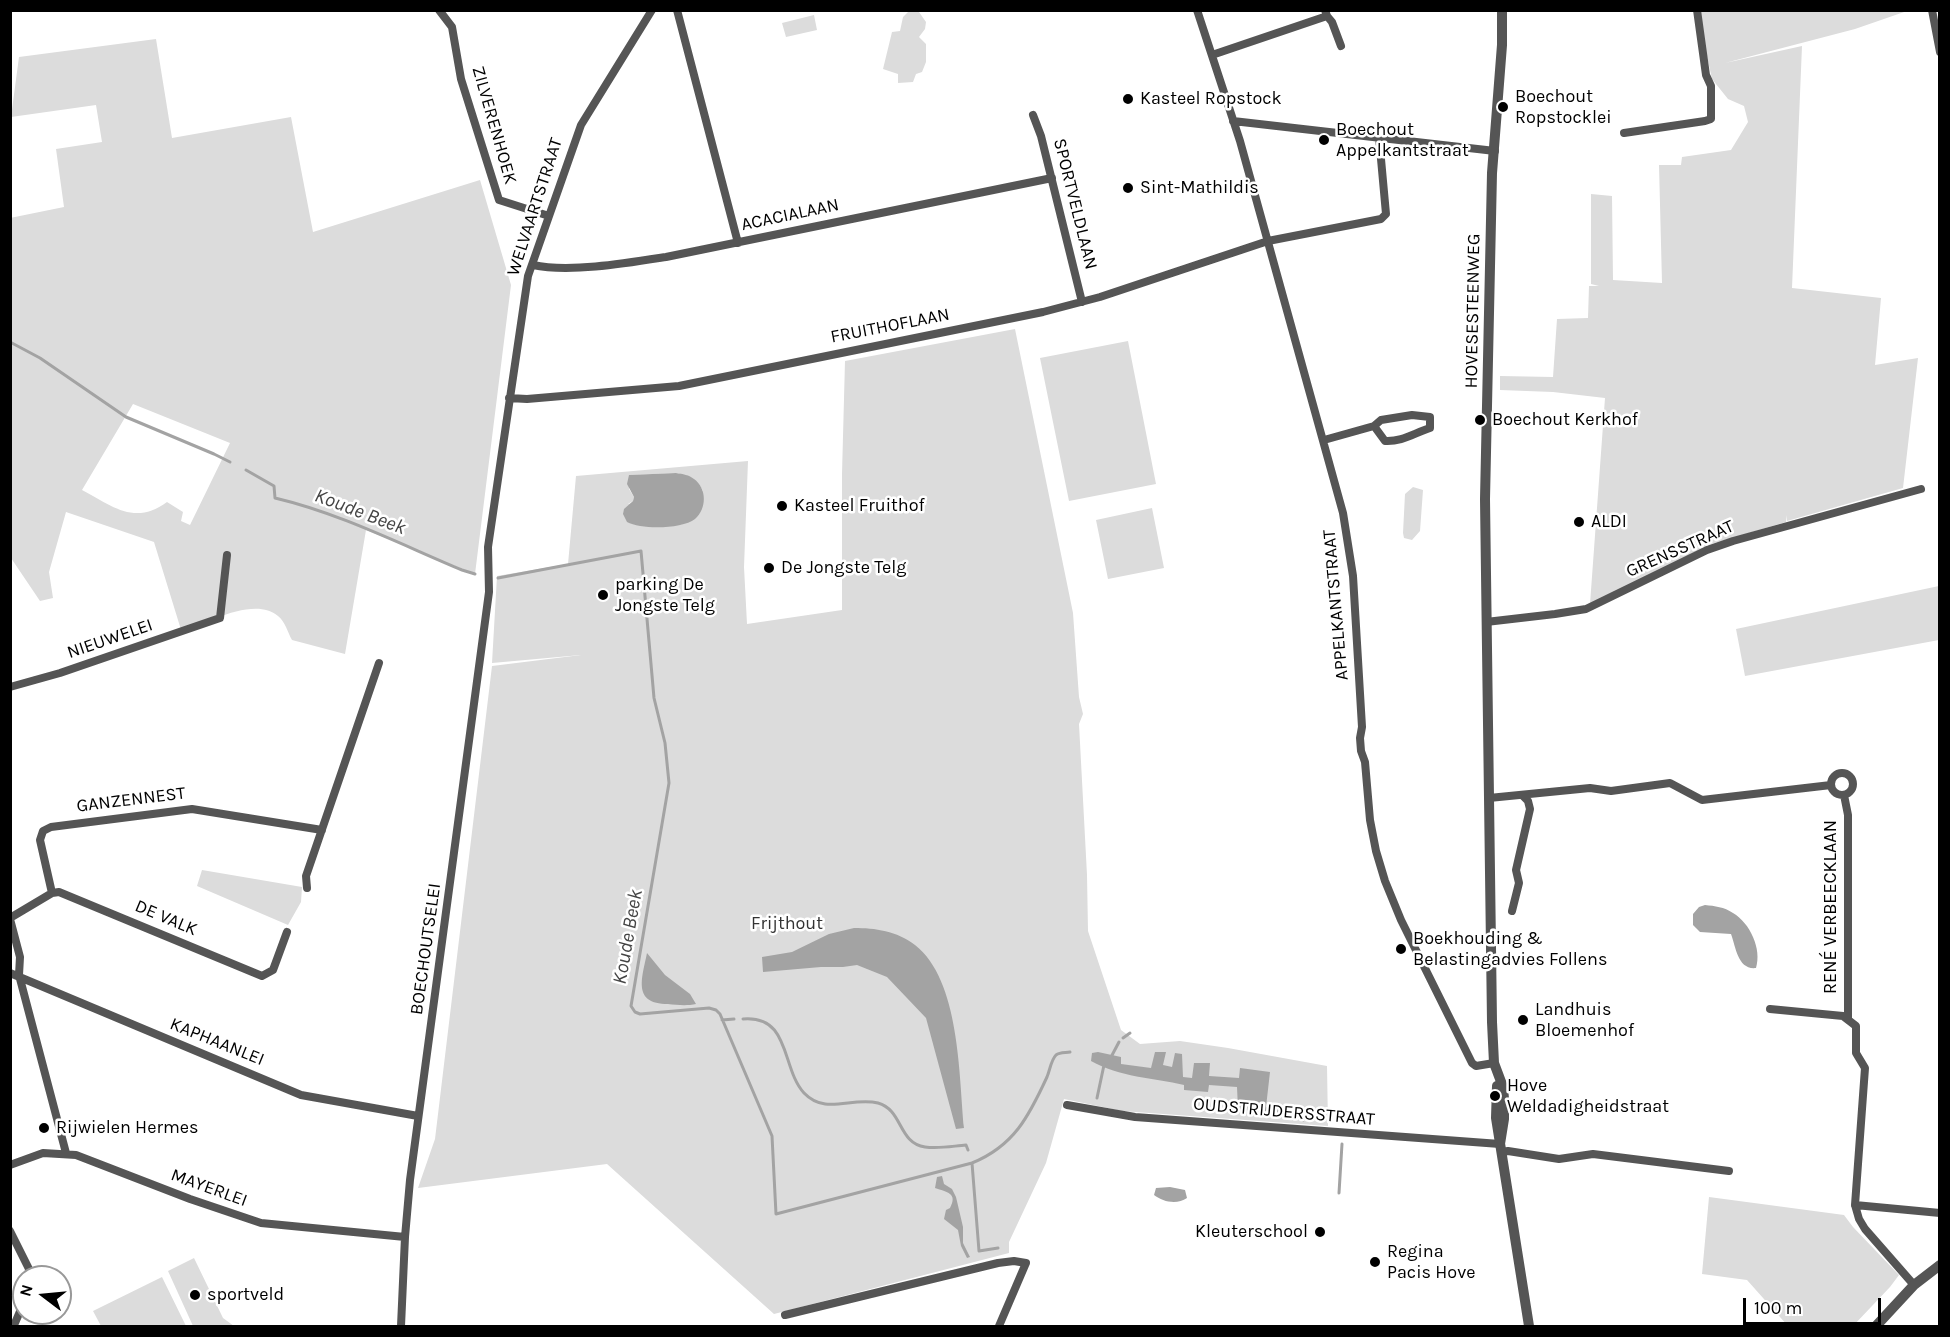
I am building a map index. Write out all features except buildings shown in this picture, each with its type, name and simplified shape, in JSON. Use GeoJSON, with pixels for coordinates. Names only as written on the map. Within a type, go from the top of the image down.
{"type":"FeatureCollection","features":[{"type":"Feature","properties":{"kind":"street","name":"ZILVERENHOEK"},"geometry":{"type":"LineString","coordinates":[[439,10],[452,27],[461,79],[499,200],[549,216]]}},
{"type":"Feature","properties":{"kind":"street","name":"WELVAARTSTRAAT"},"geometry":{"type":"LineString","coordinates":[[488,576],[488,547],[528,276],[581,125],[652,10]]}},
{"type":"Feature","properties":{"kind":"street"},"geometry":{"type":"LineString","coordinates":[[677,10],[738,243]]}},
{"type":"Feature","properties":{"kind":"street","name":"APPELKANTSTRAAT"},"geometry":{"type":"LineString","coordinates":[[1197,10],[1233,121],[1268,241],[1343,513],[1353,576],[1362,727],[1361,751],[1365,762],[1370,820],[1376,851],[1401,920],[1472,1063],[1495,1065]]}},
{"type":"Feature","properties":{"kind":"street","name":"HOVESESTEENWEG"},"geometry":{"type":"LineString","coordinates":[[1502,10],[1502,45],[1492,173],[1485,499],[1489,798],[1495,1065],[1503,1087],[1500,1119],[1501,1148],[1529,1326]]}},
{"type":"Feature","properties":{"kind":"street"},"geometry":{"type":"LineString","coordinates":[[1624,134],[1705,122],[1711,119],[1711,86],[1705,66],[1697,10]]}},
{"type":"Feature","properties":{"kind":"street"},"geometry":{"type":"LineString","coordinates":[[1932,10],[1940,52]]}},
{"type":"Feature","properties":{"kind":"street"},"geometry":{"type":"LineString","coordinates":[[1212,56],[1326,13],[1341,46]]}},
{"type":"Feature","properties":{"kind":"street","name":"SPORTVELDLAAN"},"geometry":{"type":"LineString","coordinates":[[1033,115],[1041,136],[1082,302]]}},
{"type":"Feature","properties":{"kind":"street"},"geometry":{"type":"LineString","coordinates":[[1233,121],[1495,151]]}},
{"type":"Feature","properties":{"kind":"street","name":"FRUITHOFLAAN"},"geometry":{"type":"LineString","coordinates":[[509,398],[527,399],[679,386],[1082,302],[1268,241],[1381,219],[1386,214],[1379,137]]}},
{"type":"Feature","properties":{"kind":"street","name":"ACACIALAAN"},"geometry":{"type":"LineString","coordinates":[[533,265],[550,268],[633,262],[738,243],[1052,178]]}},
{"type":"Feature","properties":{"kind":"street"},"geometry":{"type":"LineString","coordinates":[[1324,440],[1374,426],[1381,420],[1412,416],[1430,417],[1430,428],[1398,442],[1385,441],[1374,426]]}},
{"type":"Feature","properties":{"kind":"street","name":"GRENSSTRAAT"},"geometry":{"type":"LineString","coordinates":[[1486,622],[1586,609],[1707,550],[1921,489]]}},
{"type":"Feature","properties":{"kind":"street","name":"NIEUWELEI"},"geometry":{"type":"LineString","coordinates":[[10,687],[60,673],[220,618],[226,555]]}},
{"type":"Feature","properties":{"kind":"street","name":"BOECHOUTSELEI"},"geometry":{"type":"LineString","coordinates":[[401,1326],[405,1237],[418,1116],[422,1102],[474,709],[489,592],[488,576]]}},
{"type":"Feature","properties":{"kind":"street"},"geometry":{"type":"LineString","coordinates":[[307,888],[306,876],[379,663]]}},
{"type":"Feature","properties":{"kind":"street"},"geometry":{"type":"LineString","coordinates":[[1842,772],[1849,775],[1853,781],[1853,788],[1844,795],[1835,793],[1831,785],[1832,778],[1842,772]]}},
{"type":"Feature","properties":{"kind":"street"},"geometry":{"type":"LineString","coordinates":[[1489,798],[1590,788],[1611,791],[1670,783],[1702,800],[1831,785]]}},
{"type":"Feature","properties":{"kind":"street"},"geometry":{"type":"LineString","coordinates":[[1512,911],[1519,883],[1516,870],[1530,809],[1528,801],[1522,795]]}},
{"type":"Feature","properties":{"kind":"street","name":"RENÉ VERBEECKLAAN"},"geometry":{"type":"LineString","coordinates":[[1844,795],[1848,815],[1848,1019]]}},
{"type":"Feature","properties":{"kind":"street","name":"GANZENNEST"},"geometry":{"type":"LineString","coordinates":[[52,893],[40,840],[43,831],[51,827],[192,809],[322,830]]}},
{"type":"Feature","properties":{"kind":"street"},"geometry":{"type":"LineString","coordinates":[[52,893],[10,919],[20,957],[15,974],[66,1153]]}},
{"type":"Feature","properties":{"kind":"street","name":"DE VALK"},"geometry":{"type":"LineString","coordinates":[[52,893],[67,894],[262,976],[273,970],[287,932]]}},
{"type":"Feature","properties":{"kind":"street","name":"KAPHAANLEI"},"geometry":{"type":"LineString","coordinates":[[15,974],[302,1095],[418,1116]]}},
{"type":"Feature","properties":{"kind":"street","name":"RENÉ VERBEECKLAAN"},"geometry":{"type":"LineString","coordinates":[[1770,1009],[1843,1016],[1856,1026],[1856,1053],[1865,1068],[1856,1205],[1859,1219],[1914,1285]]}},
{"type":"Feature","properties":{"kind":"street","name":"OUDSTRIJDERSSTRAAT"},"geometry":{"type":"LineString","coordinates":[[1067,1105],[1135,1117],[1501,1148],[1559,1159],[1593,1154],[1729,1171]]}},
{"type":"Feature","properties":{"kind":"street","name":"MAYERLEI"},"geometry":{"type":"LineString","coordinates":[[10,1165],[43,1153],[66,1153],[97,1162],[237,1216],[261,1223],[405,1237]]}},
{"type":"Feature","properties":{"kind":"street"},"geometry":{"type":"LineString","coordinates":[[1856,1205],[1940,1213]]}},
{"type":"Feature","properties":{"kind":"street"},"geometry":{"type":"LineString","coordinates":[[10,1231],[26,1265]]}},
{"type":"Feature","properties":{"kind":"street"},"geometry":{"type":"LineString","coordinates":[[784,1316],[998,1263],[1014,1261],[1026,1263],[999,1326]]}},
{"type":"Feature","properties":{"kind":"street"},"geometry":{"type":"LineString","coordinates":[[1876,1326],[1914,1285],[1940,1265]]}},
{"type":"Feature","properties":{"kind":"green space"},"geometry":{"type":"Polygon","coordinates":[[[910,10],[919,12],[926,22],[925,29],[919,37],[926,44],[926,62],[922,72],[916,74],[913,82],[898,83],[898,74],[883,69],[892,32],[900,31],[903,17],[910,10]]]}},
{"type":"Feature","properties":{"kind":"green space"},"geometry":{"type":"Polygon","coordinates":[[[1697,11],[1907,11],[1855,29],[1725,63],[1802,46],[1792,288],[1881,298],[1875,365],[1918,358],[1903,488],[1787,521],[1787,515],[1786,522],[1711,544],[1590,604],[1605,398],[1553,392],[1500,390],[1500,376],[1553,377],[1557,319],[1588,318],[1589,286],[1599,286],[1591,284],[1591,194],[1612,196],[1613,280],[1662,283],[1659,165],[1681,165],[1682,157],[1731,150],[1748,122],[1744,106],[1728,99],[1712,79],[1697,11]]]}},
{"type":"Feature","properties":{"kind":"green space"},"geometry":{"type":"Polygon","coordinates":[[[814,15],[817,30],[786,37],[782,23],[814,15]]]}},
{"type":"Feature","properties":{"kind":"green space"},"geometry":{"type":"Polygon","coordinates":[[[156,39],[172,138],[291,117],[313,232],[480,180],[511,285],[475,574],[366,530],[345,654],[292,640],[278,616],[257,609],[230,613],[182,633],[154,542],[66,512],[49,572],[53,598],[40,601],[11,558],[10,218],[64,207],[56,149],[102,142],[96,105],[11,117],[19,57],[156,39]],[[133,404],[82,490],[114,507],[134,513],[155,509],[167,502],[183,512],[181,521],[190,525],[230,443],[133,404]]]}},
{"type":"Feature","properties":{"kind":"green space","name":"Frijthout"},"geometry":{"type":"Polygon","coordinates":[[[1015,329],[1073,613],[1079,697],[1083,714],[1079,724],[1088,931],[1121,1030],[1140,1044],[1180,1041],[1327,1066],[1328,1126],[1122,1111],[1064,1099],[1046,1163],[1009,1242],[1009,1253],[774,1314],[607,1164],[418,1188],[435,1139],[492,666],[581,655],[492,663],[497,576],[568,564],[576,476],[748,461],[744,567],[747,624],[842,610],[845,361],[1015,329]],[[676,473],[629,475],[629,489],[634,497],[633,501],[628,504],[703,491],[695,481],[676,473]]]}},
{"type":"Feature","properties":{"kind":"green space"},"geometry":{"type":"Polygon","coordinates":[[[1128,341],[1156,484],[1069,501],[1040,358],[1128,341]]]}},
{"type":"Feature","properties":{"kind":"green space"},"geometry":{"type":"Polygon","coordinates":[[[1413,487],[1423,490],[1420,531],[1412,540],[1404,538],[1403,533],[1405,494],[1413,487]]]}},
{"type":"Feature","properties":{"kind":"green space"},"geometry":{"type":"Polygon","coordinates":[[[1152,508],[1164,568],[1108,579],[1096,520],[1152,508]]]}},
{"type":"Feature","properties":{"kind":"green space"},"geometry":{"type":"Polygon","coordinates":[[[1939,586],[1939,640],[1745,676],[1736,629],[1939,586]]]}},
{"type":"Feature","properties":{"kind":"green space"},"geometry":{"type":"Polygon","coordinates":[[[202,870],[302,887],[301,902],[288,925],[197,886],[202,870]]]}},
{"type":"Feature","properties":{"kind":"green space"},"geometry":{"type":"Polygon","coordinates":[[[1709,1197],[1844,1215],[1899,1275],[1853,1326],[1788,1326],[1747,1280],[1702,1274],[1709,1197]]]}},
{"type":"Feature","properties":{"kind":"green space","name":"sportveld"},"geometry":{"type":"Polygon","coordinates":[[[194,1258],[223,1318],[234,1326],[193,1326],[168,1271],[194,1258]]]}},
{"type":"Feature","properties":{"kind":"green space"},"geometry":{"type":"Polygon","coordinates":[[[162,1277],[186,1326],[101,1326],[93,1311],[162,1277]]]}},
{"type":"Feature","properties":{"kind":"shaded area"},"geometry":{"type":"Polygon","coordinates":[[[676,473],[692,478],[701,488],[704,499],[702,510],[695,519],[681,525],[662,527],[634,525],[627,522],[623,514],[624,509],[634,497],[627,484],[629,475],[676,473]]]}},
{"type":"Feature","properties":{"kind":"shaded area"},"geometry":{"type":"Polygon","coordinates":[[[1705,905],[1726,909],[1745,923],[1756,945],[1756,968],[1745,966],[1741,962],[1731,934],[1700,932],[1693,925],[1693,914],[1699,907],[1705,905]]]}},
{"type":"Feature","properties":{"kind":"shaded area"},"geometry":{"type":"Polygon","coordinates":[[[854,928],[886,931],[908,940],[930,961],[941,981],[949,1004],[954,1030],[964,1128],[956,1129],[926,1018],[887,977],[857,965],[763,972],[762,957],[792,952],[829,934],[854,928]]]}},
{"type":"Feature","properties":{"kind":"shaded area"},"geometry":{"type":"Polygon","coordinates":[[[647,953],[665,975],[690,994],[696,1004],[675,1005],[649,1000],[642,988],[647,953]]]}},
{"type":"Feature","properties":{"kind":"shaded area"},"geometry":{"type":"Polygon","coordinates":[[[1098,1052],[1121,1057],[1121,1064],[1151,1068],[1155,1052],[1166,1052],[1163,1065],[1172,1067],[1175,1053],[1182,1054],[1183,1077],[1192,1078],[1194,1063],[1210,1063],[1209,1076],[1239,1078],[1240,1068],[1270,1072],[1266,1107],[1305,1115],[1307,1119],[1303,1122],[1301,1118],[1238,1109],[1237,1087],[1209,1085],[1208,1092],[1184,1090],[1184,1085],[1113,1071],[1091,1061],[1092,1053],[1098,1052]]]}},
{"type":"Feature","properties":{"kind":"shaded area"},"geometry":{"type":"Polygon","coordinates":[[[942,1176],[944,1184],[952,1189],[956,1197],[963,1227],[963,1243],[970,1257],[967,1258],[961,1246],[958,1230],[944,1219],[946,1210],[950,1208],[953,1199],[950,1194],[935,1188],[937,1177],[942,1176]]]}},
{"type":"Feature","properties":{"kind":"shaded area"},"geometry":{"type":"Polygon","coordinates":[[[1170,1187],[1185,1190],[1187,1198],[1170,1202],[1154,1195],[1156,1188],[1170,1187]]]}},
{"type":"Feature","properties":{"kind":"waterway","name":"Koude Beek"},"geometry":{"type":"LineString","coordinates":[[10,342],[40,358],[126,417],[230,462]]}},
{"type":"Feature","properties":{"kind":"waterway","name":"Koude Beek"},"geometry":{"type":"LineString","coordinates":[[246,470],[274,486],[275,498],[346,521],[475,574]]}},
{"type":"Feature","properties":{"kind":"waterway","name":"Koude Beek"},"geometry":{"type":"LineString","coordinates":[[498,578],[641,551],[654,698],[665,743],[669,783],[631,1006],[635,1012],[640,1014],[709,1008],[720,1014],[772,1136],[776,1214],[972,1163]]}},
{"type":"Feature","properties":{"kind":"waterway"},"geometry":{"type":"LineString","coordinates":[[722,1020],[734,1019]]}},
{"type":"Feature","properties":{"kind":"waterway"},"geometry":{"type":"LineString","coordinates":[[743,1019],[758,1020],[770,1025],[783,1045],[797,1082],[812,1100],[830,1104],[878,1103],[892,1112],[905,1133],[916,1144],[935,1148],[966,1145],[968,1150]]}},
{"type":"Feature","properties":{"kind":"waterway"},"geometry":{"type":"LineString","coordinates":[[1123,1038],[1130,1033]]}},
{"type":"Feature","properties":{"kind":"waterway"},"geometry":{"type":"LineString","coordinates":[[1110,1059],[1119,1042]]}},
{"type":"Feature","properties":{"kind":"waterway"},"geometry":{"type":"LineString","coordinates":[[998,1248],[979,1251],[972,1163],[987,1156],[1009,1139],[1034,1104],[1054,1057],[1059,1053],[1070,1052]]}},
{"type":"Feature","properties":{"kind":"waterway"},"geometry":{"type":"LineString","coordinates":[[1097,1098],[1104,1065]]}},
{"type":"Feature","properties":{"kind":"waterway"},"geometry":{"type":"LineString","coordinates":[[1339,1193],[1342,1144]]}},
{"type":"Feature","properties":{"kind":"place","name":"Kasteel Ropstock"},"geometry":{"type":"Point","coordinates":[1128,99]}},
{"type":"Feature","properties":{"kind":"place","name":"Boechout Ropstocklei"},"geometry":{"type":"Point","coordinates":[1503,107]}},
{"type":"Feature","properties":{"kind":"place","name":"Boechout Appelkantstraat"},"geometry":{"type":"Point","coordinates":[1324,140]}},
{"type":"Feature","properties":{"kind":"place","name":"Sint-Mathildis"},"geometry":{"type":"Point","coordinates":[1128,188]}},
{"type":"Feature","properties":{"kind":"place","name":"Boechout Kerkhof"},"geometry":{"type":"Point","coordinates":[1480,420]}},
{"type":"Feature","properties":{"kind":"place","name":"Kasteel Fruithof"},"geometry":{"type":"Point","coordinates":[782,506]}},
{"type":"Feature","properties":{"kind":"place","name":"ALDI"},"geometry":{"type":"Point","coordinates":[1579,522]}},
{"type":"Feature","properties":{"kind":"place","name":"De Jongste Telg"},"geometry":{"type":"Point","coordinates":[769,568]}},
{"type":"Feature","properties":{"kind":"place","name":"parking De Jongste Telg"},"geometry":{"type":"Point","coordinates":[603,595]}},
{"type":"Feature","properties":{"kind":"place","name":"Boekhouding & Belastingadvies Follens"},"geometry":{"type":"Point","coordinates":[1401,949]}},
{"type":"Feature","properties":{"kind":"place","name":"Landhuis Bloemenhof"},"geometry":{"type":"Point","coordinates":[1523,1020]}},
{"type":"Feature","properties":{"kind":"place","name":"Hove Weldadigheidstraat"},"geometry":{"type":"Point","coordinates":[1495,1096]}},
{"type":"Feature","properties":{"kind":"place","name":"Rijwielen Hermes"},"geometry":{"type":"Point","coordinates":[44,1128]}},
{"type":"Feature","properties":{"kind":"place","name":"Kleuterschool"},"geometry":{"type":"Point","coordinates":[1320,1232]}},
{"type":"Feature","properties":{"kind":"place","name":"Regina Pacis Hove"},"geometry":{"type":"Point","coordinates":[1375,1262]}},
{"type":"Feature","properties":{"kind":"place","name":"sportveld"},"geometry":{"type":"Point","coordinates":[195,1295]}}]}
